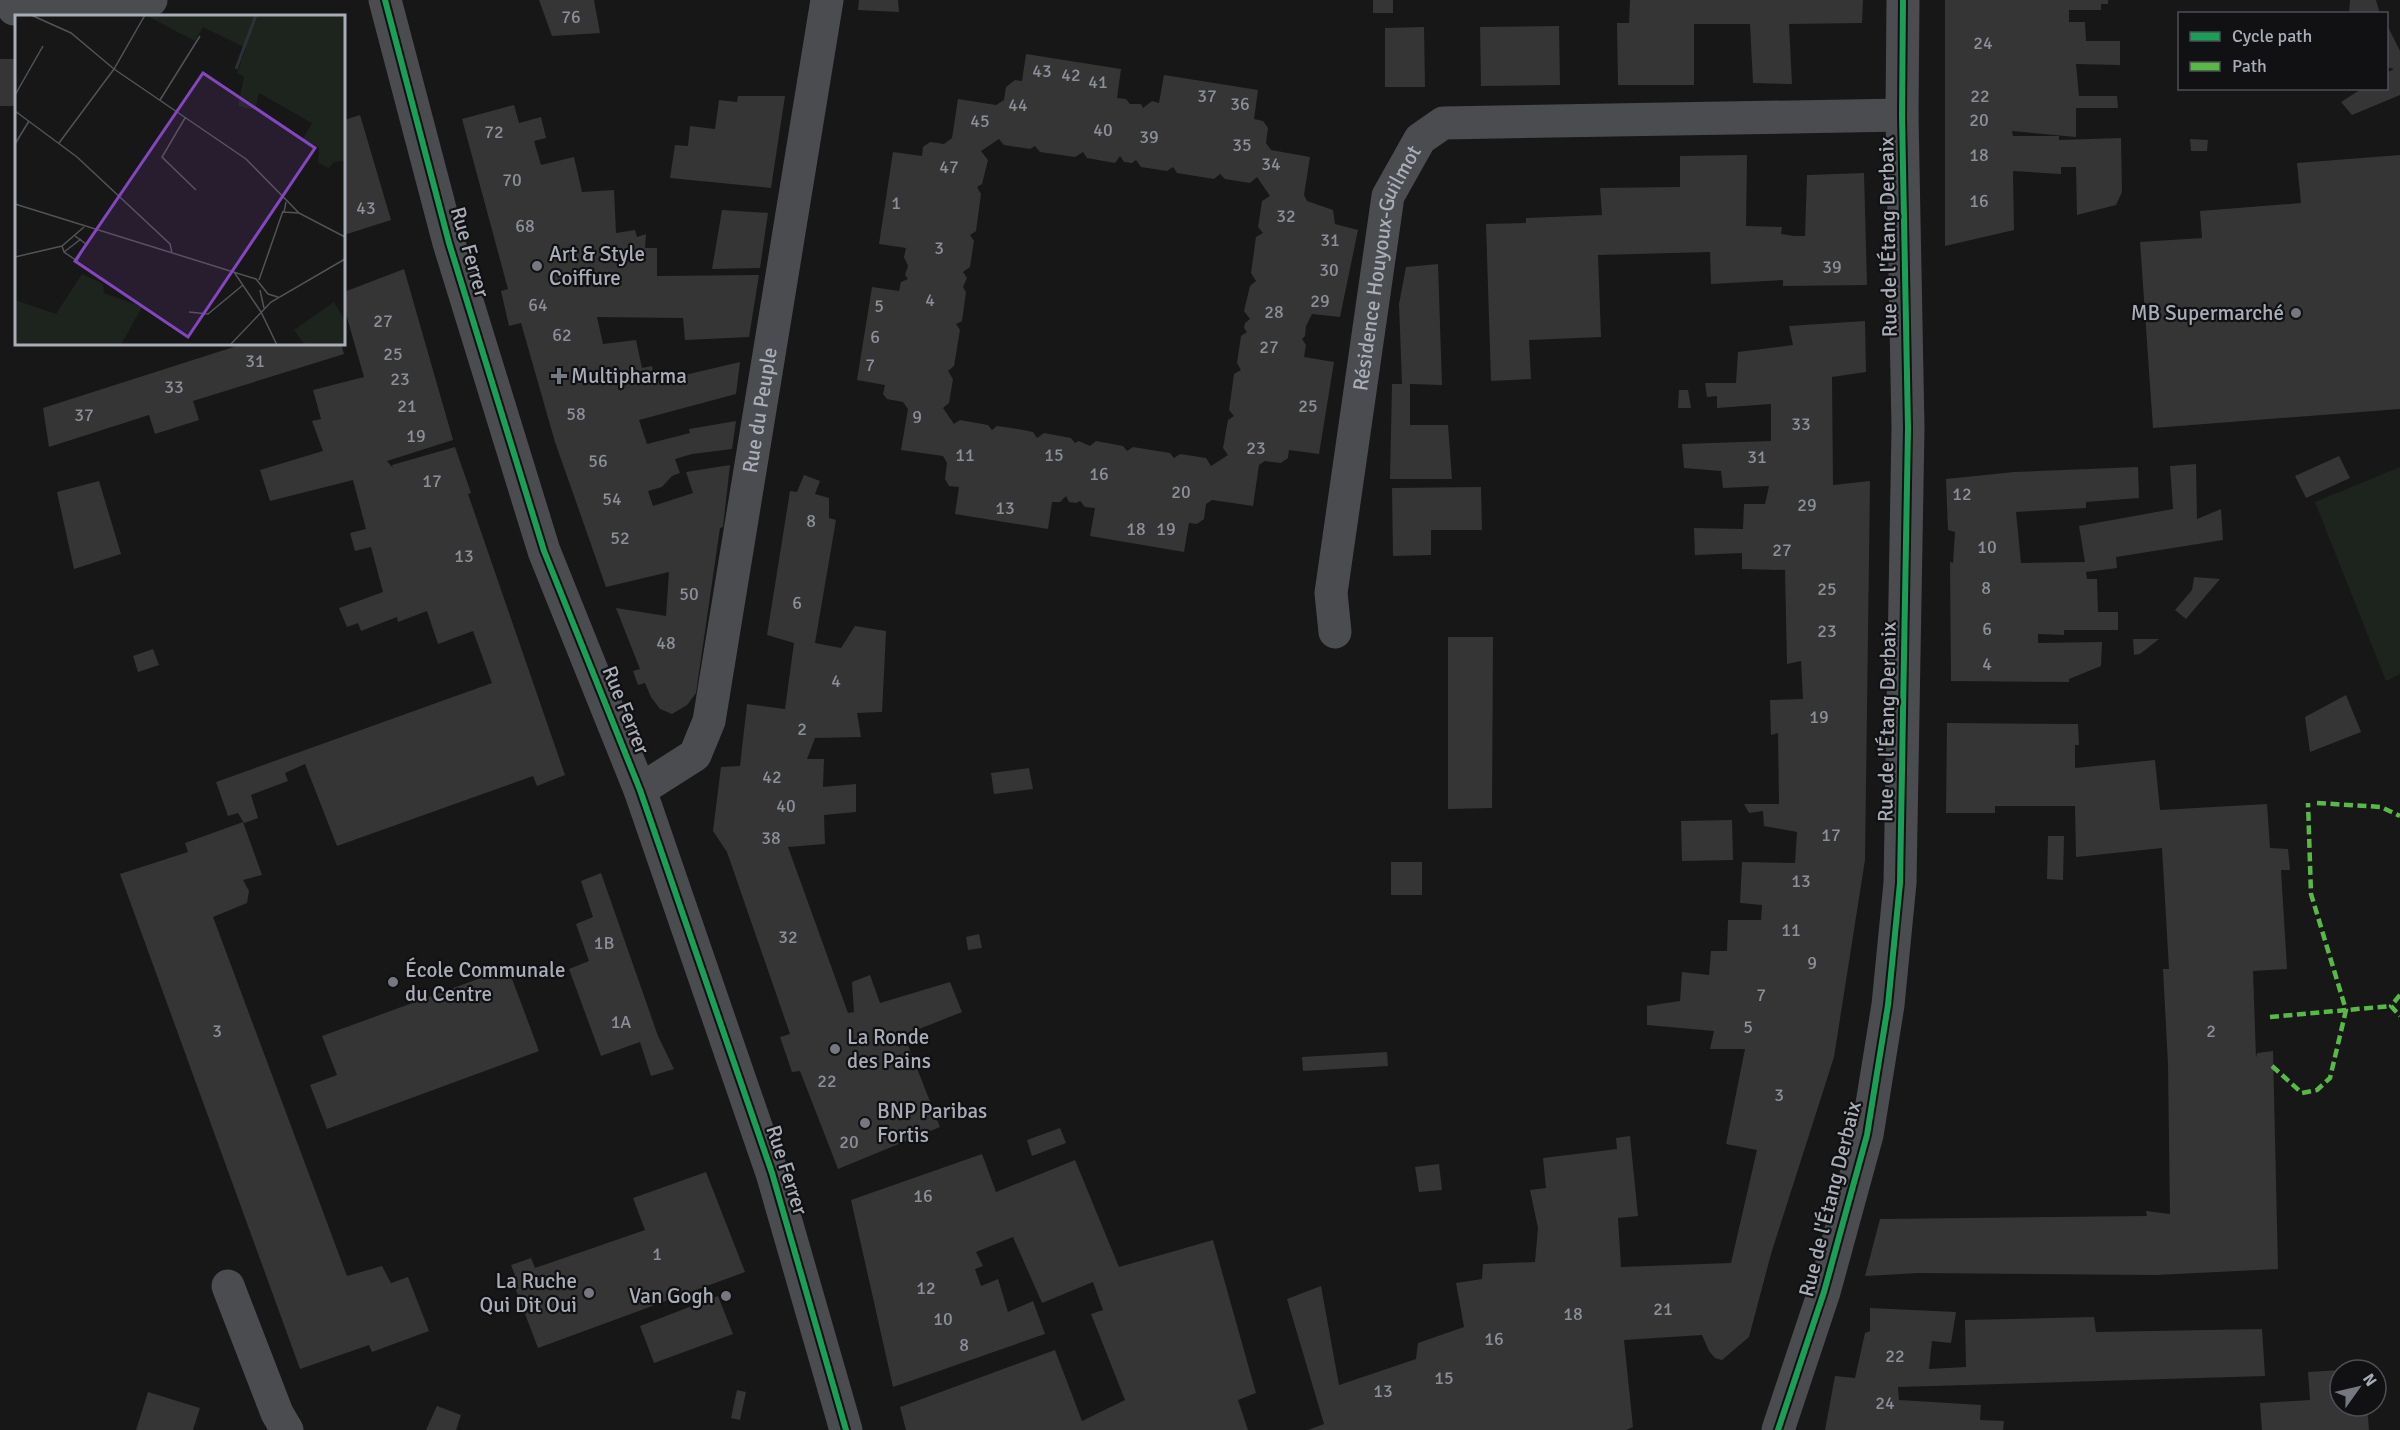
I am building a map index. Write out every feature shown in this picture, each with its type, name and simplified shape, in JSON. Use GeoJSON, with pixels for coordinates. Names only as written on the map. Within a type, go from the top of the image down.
{"type":"FeatureCollection","features":[{"type":"Feature","properties":{"kind":"street"},"geometry":{"type":"LineString","coordinates":[[14,0],[14,9],[151,0]]}},
{"type":"Feature","properties":{"kind":"street","name":"Rue Ferrer"},"geometry":{"type":"LineString","coordinates":[[385,0],[449,243],[544,551],[640,790],[772,1173],[846,1430]]}},
{"type":"Feature","properties":{"kind":"street","name":"Rue du Peuple"},"geometry":{"type":"LineString","coordinates":[[640,790],[695,755],[709,721],[827,0]]}},
{"type":"Feature","properties":{"kind":"street","name":"Rue de l'Étang Derbaix"},"geometry":{"type":"LineString","coordinates":[[1778,1430],[1824,1292],[1867,1136],[1888,1005],[1900,883],[1908,428],[1902,115],[1903,0]]}},
{"type":"Feature","properties":{"kind":"street","name":"Résidence Houyoux-Guilmot"},"geometry":{"type":"LineString","coordinates":[[1335,632],[1331,593],[1388,196],[1420,139],[1443,123],[1902,115]]}},
{"type":"Feature","properties":{"kind":"street"},"geometry":{"type":"LineString","coordinates":[[228,1286],[277,1413],[287,1430]]}},
{"type":"Feature","properties":{"kind":"shaded area"},"geometry":{"type":"Polygon","coordinates":[[[2400,467],[2400,674],[2386,681],[2315,502],[2400,467]]]}},
{"type":"Feature","properties":{"kind":"building"},"geometry":{"type":"Polygon","coordinates":[[[539,0],[594,0],[600,33],[552,36],[539,0]]]}},
{"type":"Feature","properties":{"kind":"building"},"geometry":{"type":"Polygon","coordinates":[[[859,0],[898,0],[899,12],[858,10],[859,0]]]}},
{"type":"Feature","properties":{"kind":"building"},"geometry":{"type":"Polygon","coordinates":[[[1373,0],[1393,0],[1393,13],[1373,13],[1373,0]]]}},
{"type":"Feature","properties":{"kind":"building"},"geometry":{"type":"Polygon","coordinates":[[[1630,0],[1863,0],[1862,23],[1789,24],[1792,84],[1753,83],[1750,24],[1694,24],[1694,85],[1618,85],[1617,23],[1629,23],[1630,0]]]}},
{"type":"Feature","properties":{"kind":"building"},"geometry":{"type":"Polygon","coordinates":[[[1945,0],[2108,0],[2108,4],[2101,4],[2101,10],[2069,10],[2069,22],[2085,22],[2086,41],[2120,41],[2120,65],[2076,64],[2079,96],[2117,96],[2118,108],[2076,108],[2076,137],[2012,131],[2013,136],[2059,136],[2059,140],[2121,138],[2122,192],[2116,205],[2077,215],[2076,167],[2061,167],[2061,174],[2013,171],[2014,230],[1945,246],[1945,0]]]}},
{"type":"Feature","properties":{"kind":"building"},"geometry":{"type":"Polygon","coordinates":[[[2350,0],[2376,0],[2379,12],[2349,12],[2350,0]]]}},
{"type":"Feature","properties":{"kind":"building"},"geometry":{"type":"Polygon","coordinates":[[[1559,26],[1560,85],[1481,86],[1480,27],[1559,26]]]}},
{"type":"Feature","properties":{"kind":"building"},"geometry":{"type":"Polygon","coordinates":[[[1424,27],[1425,87],[1385,87],[1385,28],[1424,27]]]}},
{"type":"Feature","properties":{"kind":"building"},"geometry":{"type":"Polygon","coordinates":[[[2388,27],[2400,51],[2400,95],[2352,115],[2341,102],[2360,90],[2388,90],[2388,72],[2394,69],[2388,68],[2388,27]]]}},
{"type":"Feature","properties":{"kind":"building"},"geometry":{"type":"Polygon","coordinates":[[[1026,54],[1121,69],[1117,98],[1126,99],[1130,104],[1141,104],[1143,108],[1152,101],[1159,103],[1164,75],[1258,90],[1254,119],[1263,121],[1268,128],[1266,143],[1271,150],[1310,157],[1304,195],[1307,201],[1333,210],[1335,224],[1358,230],[1340,317],[1312,314],[1302,339],[1306,345],[1304,357],[1334,362],[1319,454],[1289,450],[1288,458],[1281,463],[1265,461],[1259,465],[1253,506],[1212,500],[1206,504],[1204,519],[1197,524],[1189,523],[1184,552],[1090,536],[1095,508],[1085,507],[1080,501],[1069,502],[1066,496],[1060,502],[1052,502],[1048,529],[955,514],[959,487],[949,486],[945,479],[947,463],[943,456],[901,450],[908,409],[903,402],[887,399],[883,394],[885,385],[857,380],[872,287],[899,291],[901,282],[908,279],[905,275],[908,266],[904,257],[906,248],[879,244],[893,152],[922,156],[923,147],[930,142],[944,144],[952,138],[958,99],[996,105],[1004,100],[1006,87],[1015,80],[1022,81],[1026,54]],[[999,139],[981,151],[988,160],[982,184],[977,187],[981,194],[976,231],[970,235],[974,241],[970,267],[963,272],[967,278],[963,287],[966,292],[962,321],[956,324],[960,330],[954,366],[948,371],[953,379],[949,403],[943,408],[954,424],[960,420],[988,425],[992,430],[997,426],[1033,432],[1037,438],[1044,433],[1071,438],[1075,443],[1079,441],[1090,446],[1096,441],[1123,446],[1127,451],[1133,447],[1170,453],[1174,458],[1180,454],[1206,458],[1211,466],[1228,455],[1223,448],[1228,420],[1234,416],[1229,410],[1234,374],[1241,370],[1237,363],[1241,336],[1247,332],[1244,328],[1245,323],[1250,319],[1244,311],[1250,286],[1256,281],[1251,273],[1256,237],[1263,233],[1258,227],[1262,201],[1270,196],[1257,177],[1250,183],[1225,179],[1220,174],[1214,179],[1177,173],[1173,167],[1167,171],[1141,167],[1136,160],[1132,163],[1124,162],[1120,156],[1115,163],[1087,158],[1083,152],[1075,157],[1040,152],[1035,146],[1030,149],[1004,145],[999,139]]]}},
{"type":"Feature","properties":{"kind":"building"},"geometry":{"type":"Polygon","coordinates":[[[0,59],[15,59],[15,106],[0,106],[0,59]]]}},
{"type":"Feature","properties":{"kind":"building"},"geometry":{"type":"Polygon","coordinates":[[[738,96],[785,96],[771,188],[670,178],[675,145],[688,146],[690,126],[715,129],[719,100],[737,102],[738,96]]]}},
{"type":"Feature","properties":{"kind":"building"},"geometry":{"type":"Polygon","coordinates":[[[514,105],[519,123],[541,117],[546,138],[534,141],[541,165],[574,157],[582,192],[614,190],[616,233],[635,230],[637,237],[646,234],[645,248],[657,248],[657,276],[759,275],[749,337],[685,340],[683,318],[597,317],[603,344],[636,340],[642,368],[652,366],[655,382],[740,362],[736,394],[639,420],[647,444],[690,433],[689,429],[736,421],[732,449],[692,454],[675,459],[680,473],[672,476],[662,487],[648,491],[653,506],[693,493],[686,472],[730,465],[723,527],[720,528],[696,693],[687,705],[672,714],[660,709],[645,683],[638,685],[633,671],[640,669],[616,608],[666,616],[669,572],[606,587],[555,442],[521,323],[509,326],[501,291],[512,288],[508,289],[462,119],[514,105]]]}},
{"type":"Feature","properties":{"kind":"building"},"geometry":{"type":"Polygon","coordinates":[[[360,115],[391,220],[345,235],[345,120],[360,115]]]}},
{"type":"Feature","properties":{"kind":"building"},"geometry":{"type":"Polygon","coordinates":[[[2190,139],[2208,140],[2207,151],[2191,151],[2190,139]]]}},
{"type":"Feature","properties":{"kind":"building"},"geometry":{"type":"Polygon","coordinates":[[[1747,155],[1746,226],[1782,227],[1781,234],[1794,236],[1805,236],[1807,175],[1864,173],[1867,285],[1783,286],[1783,280],[1711,284],[1710,252],[1598,255],[1601,337],[1529,340],[1531,379],[1491,381],[1486,224],[1526,223],[1526,218],[1602,215],[1600,188],[1680,187],[1680,156],[1747,155]]]}},
{"type":"Feature","properties":{"kind":"building"},"geometry":{"type":"Polygon","coordinates":[[[2400,155],[2400,409],[2153,428],[2140,242],[2202,238],[2200,211],[2301,203],[2297,163],[2400,155]]]}},
{"type":"Feature","properties":{"kind":"building"},"geometry":{"type":"Polygon","coordinates":[[[722,210],[768,213],[760,268],[712,269],[722,210]]]}},
{"type":"Feature","properties":{"kind":"building"},"geometry":{"type":"Polygon","coordinates":[[[1438,264],[1442,385],[1410,384],[1410,425],[1448,425],[1452,479],[1390,479],[1392,384],[1402,384],[1399,304],[1406,267],[1438,264]]]}},
{"type":"Feature","properties":{"kind":"building"},"geometry":{"type":"Polygon","coordinates":[[[404,269],[453,440],[387,461],[393,468],[392,465],[455,447],[471,493],[468,494],[565,775],[537,786],[533,776],[337,846],[305,764],[285,773],[288,781],[251,795],[258,818],[244,823],[238,813],[228,816],[216,782],[492,683],[473,631],[438,644],[427,611],[398,622],[397,617],[361,631],[358,623],[347,627],[339,608],[383,592],[371,547],[355,551],[350,533],[366,529],[353,480],[270,501],[260,470],[323,451],[312,421],[321,419],[313,390],[364,377],[345,314],[345,292],[404,269]]]}},
{"type":"Feature","properties":{"kind":"building"},"geometry":{"type":"Polygon","coordinates":[[[1865,321],[1866,372],[1832,377],[1833,485],[1870,481],[1865,860],[1834,1057],[1771,1254],[1749,1337],[1722,1360],[1715,1358],[1709,1351],[1702,1335],[1624,1340],[1633,1427],[1626,1430],[1308,1430],[1324,1424],[1287,1299],[1321,1286],[1339,1385],[1416,1359],[1418,1343],[1464,1327],[1456,1283],[1482,1279],[1483,1264],[1535,1262],[1538,1228],[1530,1190],[1546,1188],[1543,1158],[1617,1149],[1616,1138],[1630,1136],[1638,1216],[1618,1218],[1621,1267],[1731,1263],[1757,1150],[1726,1144],[1745,1049],[1710,1049],[1714,1031],[1647,1025],[1647,1006],[1680,1001],[1682,972],[1709,975],[1711,951],[1727,951],[1728,920],[1761,920],[1762,905],[1740,903],[1742,862],[1795,863],[1797,832],[1764,826],[1763,811],[1749,813],[1744,804],[1779,804],[1778,733],[1771,735],[1770,700],[1803,699],[1801,661],[1787,664],[1785,570],[1742,569],[1742,553],[1695,555],[1694,528],[1743,529],[1744,504],[1765,504],[1769,486],[1723,488],[1721,471],[1684,468],[1682,444],[1771,441],[1771,404],[1717,408],[1717,396],[1707,397],[1705,383],[1736,383],[1738,352],[1793,345],[1789,326],[1865,321]]]}},
{"type":"Feature","properties":{"kind":"building"},"geometry":{"type":"Polygon","coordinates":[[[240,345],[341,345],[344,354],[193,401],[199,420],[155,434],[149,415],[49,447],[43,408],[240,345]]]}},
{"type":"Feature","properties":{"kind":"building"},"geometry":{"type":"Polygon","coordinates":[[[1679,390],[1688,390],[1691,408],[1678,408],[1679,390]]]}},
{"type":"Feature","properties":{"kind":"building"},"geometry":{"type":"Polygon","coordinates":[[[2339,456],[2350,478],[2306,498],[2295,476],[2339,456]]]}},
{"type":"Feature","properties":{"kind":"building"},"geometry":{"type":"Polygon","coordinates":[[[2196,464],[2197,519],[2221,509],[2223,540],[2116,557],[2117,568],[2086,572],[2087,579],[2097,579],[2098,612],[2118,612],[2118,630],[2064,630],[2064,635],[2038,634],[2038,643],[2102,642],[2101,666],[2069,679],[2069,682],[1951,681],[1950,562],[1953,563],[1955,532],[1948,530],[1946,479],[2014,472],[2138,467],[2139,498],[2086,502],[2086,508],[2016,512],[2021,563],[2085,562],[2079,526],[2173,509],[2170,466],[2196,464]]]}},
{"type":"Feature","properties":{"kind":"building"},"geometry":{"type":"Polygon","coordinates":[[[804,475],[820,481],[815,494],[829,498],[829,518],[836,520],[815,643],[841,648],[855,626],[886,631],[882,712],[857,713],[861,737],[815,738],[807,759],[824,759],[823,787],[856,784],[856,812],[824,815],[825,844],[788,847],[848,1013],[854,1012],[852,982],[870,975],[880,1003],[950,982],[962,1012],[904,1035],[940,1127],[838,1169],[800,1071],[792,1072],[780,1037],[790,1034],[727,852],[713,831],[721,767],[740,766],[747,704],[785,709],[794,643],[767,635],[790,491],[797,492],[804,475]]]}},
{"type":"Feature","properties":{"kind":"building"},"geometry":{"type":"Polygon","coordinates":[[[99,481],[121,554],[74,569],[57,492],[99,481]]]}},
{"type":"Feature","properties":{"kind":"building"},"geometry":{"type":"Polygon","coordinates":[[[1481,487],[1482,530],[1431,530],[1431,555],[1393,556],[1392,488],[1481,487]]]}},
{"type":"Feature","properties":{"kind":"building"},"geometry":{"type":"Polygon","coordinates":[[[2194,577],[2220,579],[2186,619],[2175,610],[2192,590],[2194,577]]]}},
{"type":"Feature","properties":{"kind":"building"},"geometry":{"type":"Polygon","coordinates":[[[1448,637],[1493,637],[1492,808],[1448,809],[1448,637]]]}},
{"type":"Feature","properties":{"kind":"building"},"geometry":{"type":"Polygon","coordinates":[[[2133,639],[2159,639],[2140,654],[2134,655],[2133,639]]]}},
{"type":"Feature","properties":{"kind":"building"},"geometry":{"type":"Polygon","coordinates":[[[153,649],[159,665],[138,672],[133,656],[153,649]]]}},
{"type":"Feature","properties":{"kind":"building"},"geometry":{"type":"Polygon","coordinates":[[[2346,695],[2361,732],[2310,752],[2305,717],[2346,695]]]}},
{"type":"Feature","properties":{"kind":"building"},"geometry":{"type":"Polygon","coordinates":[[[1947,723],[2078,724],[2079,745],[2075,745],[2075,768],[2155,760],[2160,810],[2267,804],[2270,848],[2288,849],[2290,870],[2281,870],[2287,969],[2253,971],[2256,1058],[2257,1053],[2273,1051],[2278,1269],[2156,1275],[1919,1273],[1865,1276],[1880,1219],[2147,1216],[2146,1211],[2170,1214],[2168,1064],[2163,969],[2169,969],[2162,848],[2076,857],[2075,806],[1995,806],[1995,813],[1946,813],[1947,723]]]}},
{"type":"Feature","properties":{"kind":"building"},"geometry":{"type":"Polygon","coordinates":[[[1029,768],[1033,789],[994,794],[991,773],[1029,768]]]}},
{"type":"Feature","properties":{"kind":"building"},"geometry":{"type":"Polygon","coordinates":[[[1732,820],[1733,860],[1682,861],[1681,821],[1732,820]]]}},
{"type":"Feature","properties":{"kind":"building"},"geometry":{"type":"Polygon","coordinates":[[[243,822],[262,875],[243,880],[249,891],[247,903],[213,917],[347,1276],[382,1266],[391,1283],[408,1277],[429,1331],[372,1352],[369,1345],[300,1369],[120,874],[188,852],[185,843],[243,822]]]}},
{"type":"Feature","properties":{"kind":"building"},"geometry":{"type":"Polygon","coordinates":[[[2048,836],[2064,836],[2063,880],[2047,879],[2048,836]]]}},
{"type":"Feature","properties":{"kind":"building"},"geometry":{"type":"Polygon","coordinates":[[[1391,862],[1422,862],[1422,895],[1391,895],[1391,862]]]}},
{"type":"Feature","properties":{"kind":"building"},"geometry":{"type":"Polygon","coordinates":[[[601,873],[658,1036],[674,1069],[651,1076],[640,1042],[601,1056],[569,969],[589,961],[576,924],[593,917],[581,881],[601,873]]]}},
{"type":"Feature","properties":{"kind":"building"},"geometry":{"type":"Polygon","coordinates":[[[979,934],[982,948],[968,950],[966,937],[979,934]]]}},
{"type":"Feature","properties":{"kind":"building"},"geometry":{"type":"Polygon","coordinates":[[[508,968],[539,1051],[327,1129],[310,1085],[337,1075],[322,1036],[508,968]]]}},
{"type":"Feature","properties":{"kind":"building"},"geometry":{"type":"Polygon","coordinates":[[[1387,1052],[1388,1066],[1303,1071],[1302,1057],[1387,1052]]]}},
{"type":"Feature","properties":{"kind":"building"},"geometry":{"type":"Polygon","coordinates":[[[1060,1128],[1066,1143],[1032,1156],[1027,1140],[1060,1128]]]}},
{"type":"Feature","properties":{"kind":"building"},"geometry":{"type":"Polygon","coordinates":[[[982,1154],[996,1192],[1075,1160],[1119,1267],[1213,1240],[1256,1393],[1238,1400],[1248,1430],[906,1430],[900,1407],[1055,1350],[1082,1421],[1125,1400],[1091,1314],[1103,1310],[1093,1282],[1042,1303],[1013,1237],[976,1252],[983,1266],[975,1269],[981,1286],[998,1279],[1008,1312],[1033,1301],[1045,1334],[893,1387],[851,1200],[982,1154]]]}},
{"type":"Feature","properties":{"kind":"building"},"geometry":{"type":"Polygon","coordinates":[[[1439,1164],[1442,1190],[1419,1192],[1415,1167],[1439,1164]]]}},
{"type":"Feature","properties":{"kind":"building"},"geometry":{"type":"Polygon","coordinates":[[[706,1172],[745,1272],[538,1348],[511,1277],[515,1275],[511,1265],[531,1258],[535,1268],[645,1230],[633,1198],[706,1172]]]}},
{"type":"Feature","properties":{"kind":"building"},"geometry":{"type":"Polygon","coordinates":[[[718,1296],[733,1334],[654,1363],[640,1326],[718,1296]]]}},
{"type":"Feature","properties":{"kind":"building"},"geometry":{"type":"Polygon","coordinates":[[[1870,1308],[1956,1312],[1951,1343],[1932,1341],[1929,1369],[1966,1367],[1965,1320],[2094,1317],[2096,1332],[2262,1329],[2265,1376],[1898,1387],[1899,1400],[1981,1405],[1980,1420],[2004,1421],[2003,1430],[1825,1430],[1835,1376],[1855,1378],[1865,1333],[1870,1331],[1870,1308]]]}},
{"type":"Feature","properties":{"kind":"building"},"geometry":{"type":"Polygon","coordinates":[[[2328,1371],[2328,1418],[2368,1418],[2369,1430],[2262,1430],[2260,1403],[2310,1400],[2308,1372],[2328,1371]]]}},
{"type":"Feature","properties":{"kind":"building"},"geometry":{"type":"Polygon","coordinates":[[[737,1390],[746,1392],[740,1420],[731,1418],[737,1390]]]}},
{"type":"Feature","properties":{"kind":"building"},"geometry":{"type":"Polygon","coordinates":[[[148,1392],[200,1408],[193,1430],[136,1430],[148,1392]]]}},
{"type":"Feature","properties":{"kind":"building"},"geometry":{"type":"Polygon","coordinates":[[[437,1406],[461,1415],[456,1430],[426,1430],[437,1406]]]}},
{"type":"Feature","properties":{"kind":"marked path"},"geometry":{"type":"LineString","coordinates":[[2272,1066],[2302,1093],[2317,1090],[2330,1078],[2346,1010],[2311,894],[2308,803]]}},
{"type":"Feature","properties":{"kind":"marked path"},"geometry":{"type":"LineString","coordinates":[[2317,803],[2381,807],[2400,816]]}},
{"type":"Feature","properties":{"kind":"marked path"},"geometry":{"type":"LineString","coordinates":[[2400,995],[2391,1006],[2400,1016]]}},
{"type":"Feature","properties":{"kind":"marked path"},"geometry":{"type":"LineString","coordinates":[[2270,1017],[2391,1006]]}},
{"type":"Feature","properties":{"kind":"cycle path"},"geometry":{"type":"LineString","coordinates":[[385,0],[449,243],[544,551],[640,790],[772,1173],[846,1430]]}},
{"type":"Feature","properties":{"kind":"cycle path"},"geometry":{"type":"LineString","coordinates":[[1778,1430],[1824,1292],[1867,1135],[1888,1005],[1900,883],[1908,428],[1902,115],[1903,0]]}},
{"type":"Feature","properties":{"kind":"place","name":"Art & Style Coiffure"},"geometry":{"type":"Point","coordinates":[537,266]}},
{"type":"Feature","properties":{"kind":"place","name":"MB Supermarché"},"geometry":{"type":"Point","coordinates":[2296,313]}},
{"type":"Feature","properties":{"kind":"place","name":"Multipharma"},"geometry":{"type":"Point","coordinates":[559,376]}},
{"type":"Feature","properties":{"kind":"place","name":"École Communale du Centre"},"geometry":{"type":"Point","coordinates":[393,982]}},
{"type":"Feature","properties":{"kind":"place","name":"La Ronde des Pains"},"geometry":{"type":"Point","coordinates":[835,1049]}},
{"type":"Feature","properties":{"kind":"place","name":"BNP Paribas Fortis"},"geometry":{"type":"Point","coordinates":[865,1123]}},
{"type":"Feature","properties":{"kind":"place","name":"La Ruche Qui Dit Oui"},"geometry":{"type":"Point","coordinates":[589,1293]}},
{"type":"Feature","properties":{"kind":"place","name":"Van Gogh"},"geometry":{"type":"Point","coordinates":[726,1296]}}]}
